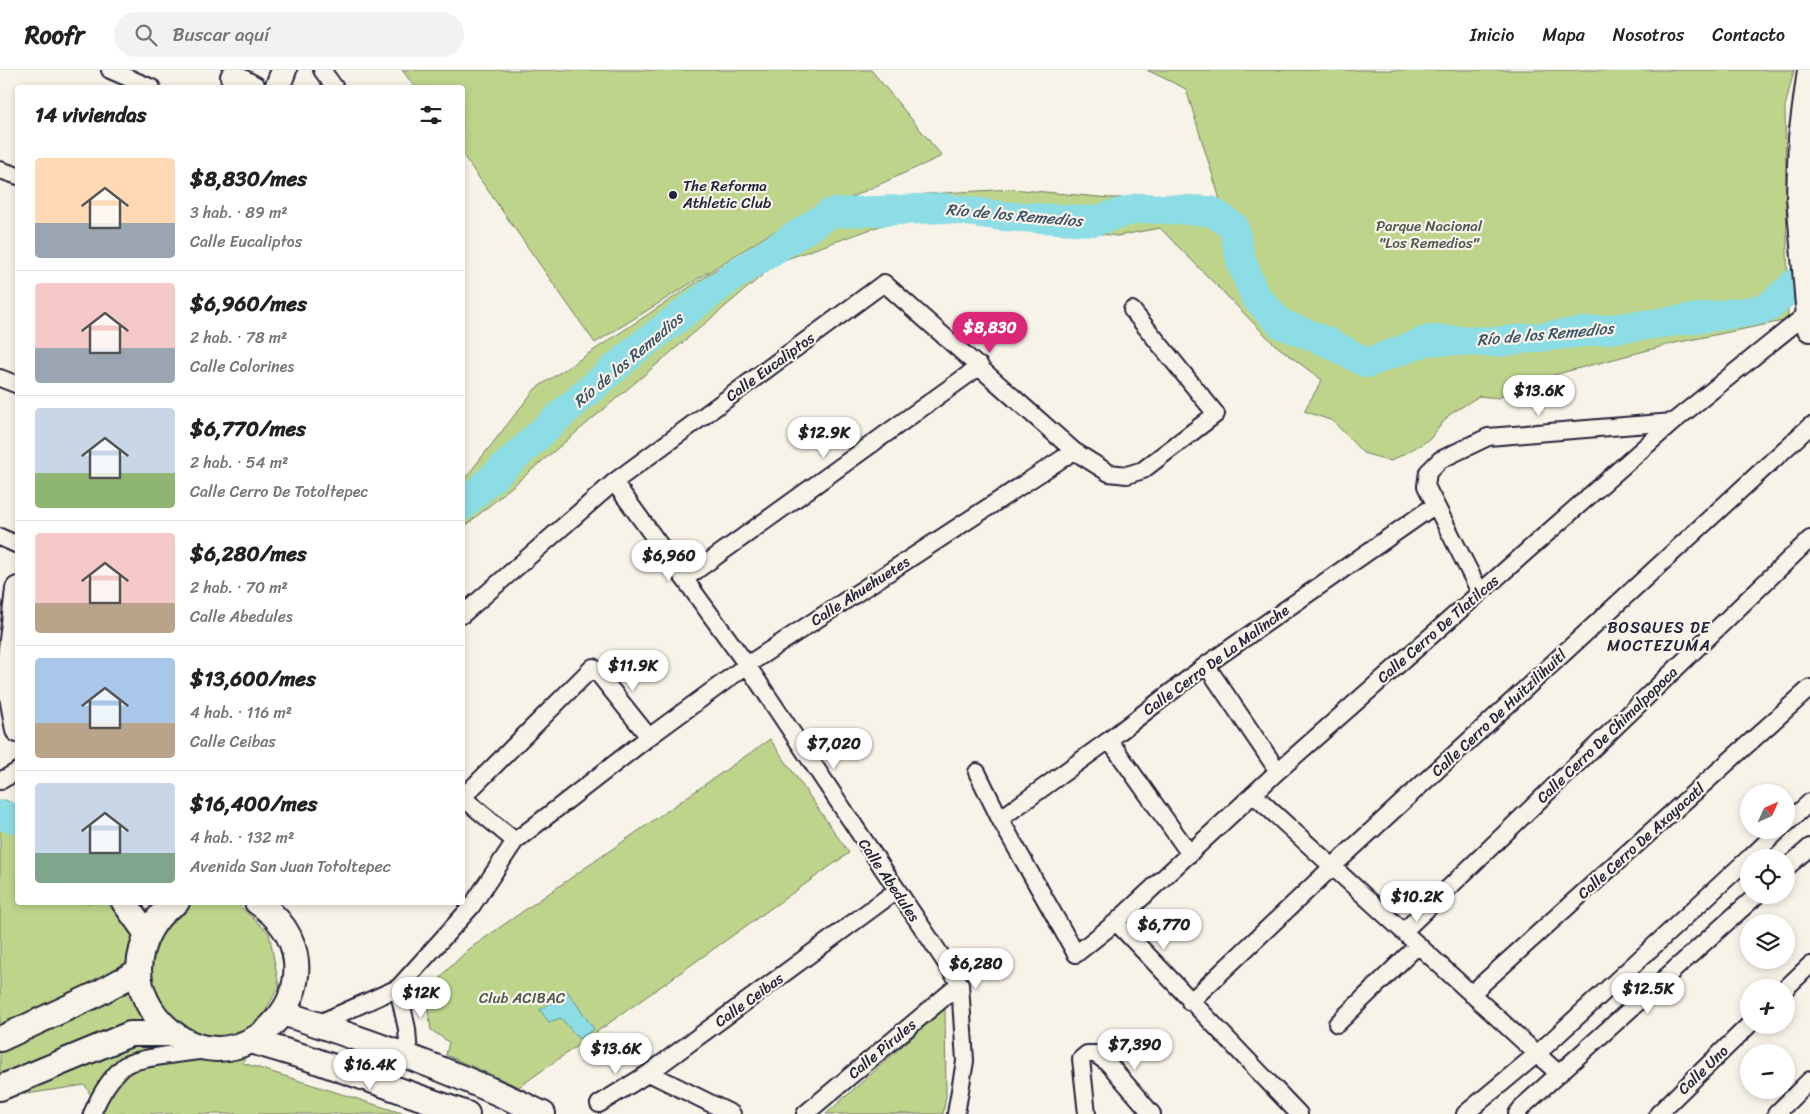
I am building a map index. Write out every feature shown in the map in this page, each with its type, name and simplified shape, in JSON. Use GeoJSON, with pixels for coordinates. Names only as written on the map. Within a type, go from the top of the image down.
{"type":"FeatureCollection","features":[{"type":"Feature","properties":{"kind":"main road"},"geometry":{"type":"LineString","coordinates":[[278,85],[284,70]]}},
{"type":"Feature","properties":{"kind":"main road"},"geometry":{"type":"LineString","coordinates":[[1809,321],[1799,197],[1801,137],[1810,70]]}},
{"type":"Feature","properties":{"kind":"main road"},"geometry":{"type":"LineString","coordinates":[[15,614],[8,674],[15,713]]}},
{"type":"Feature","properties":{"kind":"main road"},"geometry":{"type":"LineString","coordinates":[[126,905],[147,934]]}},
{"type":"Feature","properties":{"kind":"main road"},"geometry":{"type":"LineString","coordinates":[[173,905],[157,918],[147,934],[141,952],[139,971],[143,995],[155,1017],[173,1034],[194,1044],[227,1047],[251,1041],[308,1058],[467,1114]]}},
{"type":"Feature","properties":{"kind":"main road"},"geometry":{"type":"LineString","coordinates":[[227,1047],[256,1038],[271,1027],[283,1013],[294,988],[296,961],[288,935],[272,913],[261,905]]}},
{"type":"Feature","properties":{"kind":"main road"},"geometry":{"type":"LineString","coordinates":[[0,1039],[93,996],[139,971]]}},
{"type":"Feature","properties":{"kind":"main road"},"geometry":{"type":"LineString","coordinates":[[283,1013],[409,1056],[543,1114]]}},
{"type":"Feature","properties":{"kind":"main road"},"geometry":{"type":"LineString","coordinates":[[0,1088],[130,1034],[173,1034]]}},
{"type":"Feature","properties":{"kind":"main road"},"geometry":{"type":"LineString","coordinates":[[308,1058],[390,1076],[396,1073],[409,1056]]}},
{"type":"Feature","properties":{"kind":"street"},"geometry":{"type":"LineString","coordinates":[[110,70],[145,85]]}},
{"type":"Feature","properties":{"kind":"street"},"geometry":{"type":"LineString","coordinates":[[322,70],[333,85]]}},
{"type":"Feature","properties":{"kind":"street"},"geometry":{"type":"LineString","coordinates":[[0,170],[15,175]]}},
{"type":"Feature","properties":{"kind":"street","name":"Calle Eucaliptos"},"geometry":{"type":"LineString","coordinates":[[465,612],[614,482],[884,283],[1074,451],[1109,473],[1127,475],[1143,470],[1216,414],[1132,310]]}},
{"type":"Feature","properties":{"kind":"street","name":"Calle Cerro De Tlatilcas"},"geometry":{"type":"LineString","coordinates":[[1000,819],[1076,954],[1116,922],[1278,771],[1673,422],[1809,321]]}},
{"type":"Feature","properties":{"kind":"street"},"geometry":{"type":"LineString","coordinates":[[686,578],[980,366]]}},
{"type":"Feature","properties":{"kind":"street"},"geometry":{"type":"LineString","coordinates":[[0,378],[15,384]]}},
{"type":"Feature","properties":{"kind":"street"},"geometry":{"type":"LineString","coordinates":[[1480,592],[1426,486],[1428,472],[1440,460],[1488,437],[1673,422]]}},
{"type":"Feature","properties":{"kind":"street","name":"Calle Cerro De Huitzilihuitl"},"geometry":{"type":"LineString","coordinates":[[1190,1002],[1330,868],[1810,426]]}},
{"type":"Feature","properties":{"kind":"street","name":"Calle Ahuehuetes"},"geometry":{"type":"LineString","coordinates":[[315,1025],[398,988],[471,907],[515,841],[649,737],[747,665],[1074,451]]}},
{"type":"Feature","properties":{"kind":"street","name":"Calle Abedules"},"geometry":{"type":"LineString","coordinates":[[614,482],[686,578],[747,665],[896,892],[960,984]]}},
{"type":"Feature","properties":{"kind":"street","name":"Calle Cerro De La Malinche"},"geometry":{"type":"LineString","coordinates":[[1000,819],[1109,740],[1206,666],[1435,505]]}},
{"type":"Feature","properties":{"kind":"street"},"geometry":{"type":"LineString","coordinates":[[0,537],[15,544]]}},
{"type":"Feature","properties":{"kind":"street","name":"Calle Cerro De Chimalpopoca"},"geometry":{"type":"LineString","coordinates":[[1403,932],[1810,538]]}},
{"type":"Feature","properties":{"kind":"street"},"geometry":{"type":"LineString","coordinates":[[1206,666],[1278,771]]}},
{"type":"Feature","properties":{"kind":"street"},"geometry":{"type":"LineString","coordinates":[[465,795],[593,667],[649,737]]}},
{"type":"Feature","properties":{"kind":"street","name":"Calle Cerro De Axayacatl"},"geometry":{"type":"LineString","coordinates":[[1471,994],[1810,688]]}},
{"type":"Feature","properties":{"kind":"street"},"geometry":{"type":"LineString","coordinates":[[1109,740],[1190,854]]}},
{"type":"Feature","properties":{"kind":"street"},"geometry":{"type":"LineString","coordinates":[[0,780],[15,772]]}},
{"type":"Feature","properties":{"kind":"street"},"geometry":{"type":"LineString","coordinates":[[977,772],[1000,819]]}},
{"type":"Feature","properties":{"kind":"street"},"geometry":{"type":"LineString","coordinates":[[1253,794],[1330,868],[1418,945],[1559,1074]]}},
{"type":"Feature","properties":{"kind":"street"},"geometry":{"type":"LineString","coordinates":[[465,799],[515,841]]}},
{"type":"Feature","properties":{"kind":"street"},"geometry":{"type":"LineString","coordinates":[[1795,816],[1810,802]]}},
{"type":"Feature","properties":{"kind":"street"},"geometry":{"type":"LineString","coordinates":[[1759,849],[1769,839]]}},
{"type":"Feature","properties":{"kind":"street"},"geometry":{"type":"LineString","coordinates":[[1795,860],[1810,847]]}},
{"type":"Feature","properties":{"kind":"street"},"geometry":{"type":"LineString","coordinates":[[1465,1114],[1538,1054],[1740,866]]}},
{"type":"Feature","properties":{"kind":"street","name":"Calle Ceibas"},"geometry":{"type":"LineString","coordinates":[[599,1104],[649,1073],[896,892]]}},
{"type":"Feature","properties":{"kind":"street"},"geometry":{"type":"LineString","coordinates":[[1517,1114],[1523,1106],[1747,904]]}},
{"type":"Feature","properties":{"kind":"street"},"geometry":{"type":"LineString","coordinates":[[1116,922],[1190,1002],[1299,1114]]}},
{"type":"Feature","properties":{"kind":"street"},"geometry":{"type":"LineString","coordinates":[[1337,1024],[1418,945]]}},
{"type":"Feature","properties":{"kind":"street"},"geometry":{"type":"LineString","coordinates":[[1795,979],[1810,965]]}},
{"type":"Feature","properties":{"kind":"street"},"geometry":{"type":"LineString","coordinates":[[956,1114],[965,1061],[960,984]]}},
{"type":"Feature","properties":{"kind":"street","name":"Calle Pirules"},"geometry":{"type":"LineString","coordinates":[[805,1114],[960,984]]}},
{"type":"Feature","properties":{"kind":"street"},"geometry":{"type":"LineString","coordinates":[[398,988],[407,1029],[409,1056]]}},
{"type":"Feature","properties":{"kind":"street","name":"Calle Uno"},"geometry":{"type":"LineString","coordinates":[[1658,1114],[1740,1034]]}},
{"type":"Feature","properties":{"kind":"street"},"geometry":{"type":"LineString","coordinates":[[92,1114],[99,1097],[125,1065],[167,1055],[227,1047]]}},
{"type":"Feature","properties":{"kind":"street"},"geometry":{"type":"LineString","coordinates":[[1087,1114],[1081,1059],[1087,1054],[1095,1054],[1108,1063],[1152,1114]]}},
{"type":"Feature","properties":{"kind":"street"},"geometry":{"type":"LineString","coordinates":[[649,1073],[732,1114]]}},
{"type":"Feature","properties":{"kind":"street"},"geometry":{"type":"LineString","coordinates":[[1776,1114],[1810,1080]]}},
{"type":"Feature","properties":{"kind":"green space","name":"The Reforma Athletic Club"},"geometry":{"type":"Polygon","coordinates":[[[402,70],[871,70],[942,156],[768,235],[595,343],[465,158],[465,85],[413,85],[402,70]]]}},
{"type":"Feature","properties":{"kind":"green space","name":"Parque Nacional \"Los Remedios\""},"geometry":{"type":"Polygon","coordinates":[[[1147,70],[1794,70],[1785,107],[1788,320],[1675,343],[1557,374],[1498,398],[1479,396],[1449,415],[1429,440],[1391,461],[1363,453],[1333,421],[1304,411],[1322,380],[1274,344],[1160,228],[1117,236],[1051,227],[897,220],[778,262],[465,526],[465,478],[535,389],[715,270],[841,204],[926,194],[1012,189],[1110,198],[1167,197],[1226,219],[1186,89],[1147,70]]]}},
{"type":"Feature","properties":{"kind":"green space","name":"Club ACIBAC"},"geometry":{"type":"Polygon","coordinates":[[[770,739],[849,853],[519,1087],[446,1055],[449,1042],[431,1030],[426,998],[446,971],[469,949],[770,739]]]}},
{"type":"Feature","properties":{"kind":"green space"},"geometry":{"type":"Polygon","coordinates":[[[5,800],[15,804],[15,905],[109,905],[112,909],[160,929],[176,905],[239,905],[269,933],[279,986],[261,1019],[243,1063],[405,1114],[102,1114],[85,1085],[0,1098],[0,801],[5,800]]]}},
{"type":"Feature","properties":{"kind":"green space"},"geometry":{"type":"Polygon","coordinates":[[[945,1008],[946,1096],[943,1114],[826,1114],[945,1008]]]}},
{"type":"Feature","properties":{"kind":"water"},"geometry":{"type":"Polygon","coordinates":[[[567,991],[594,1029],[579,1039],[561,1018],[549,1022],[540,1010],[567,991]]]}},
{"type":"Feature","properties":{"kind":"waterway","name":"Río de los Remedios"},"geometry":{"type":"LineString","coordinates":[[465,503],[565,411],[638,348],[733,276],[831,213],[944,208],[1002,216],[1094,221],[1139,208],[1211,211],[1234,227],[1241,261],[1255,296],[1281,324],[1327,342],[1367,363],[1429,340],[1496,342],[1753,311],[1767,308],[1810,271]]}},
{"type":"Feature","properties":{"kind":"waterway","name":"Río de los Remedios"},"geometry":{"type":"LineString","coordinates":[[0,815],[15,818]]}},
{"type":"Feature","properties":{"kind":"place","name":"The Reforma Athletic Club"},"geometry":{"type":"Point","coordinates":[673,195]}},
{"type":"Feature","properties":{"kind":"district","name":"BOSQUES DE MOCTEZUMA"},"geometry":{"type":"Point","coordinates":[1659,636]}}]}
